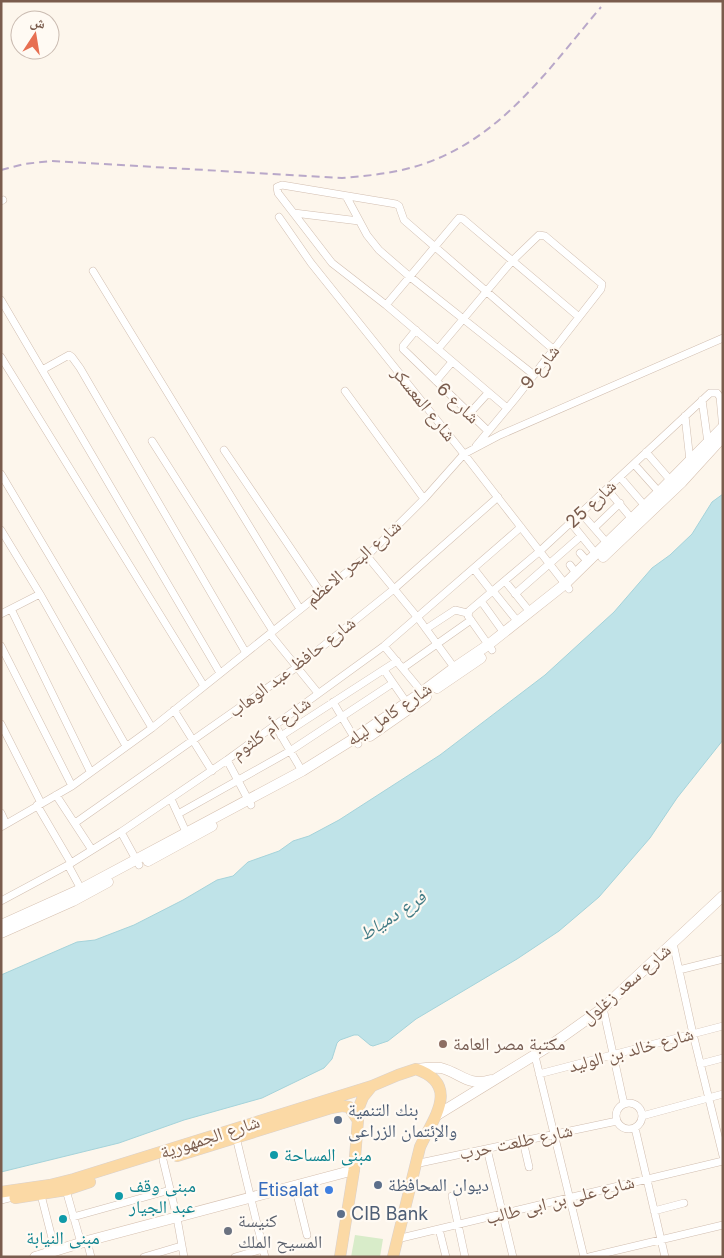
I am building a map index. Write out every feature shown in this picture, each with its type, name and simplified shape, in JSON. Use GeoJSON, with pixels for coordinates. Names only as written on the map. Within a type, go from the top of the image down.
{"type":"FeatureCollection","features":[{"type":"Feature","properties":{"kind":"main road","name":"شارع الجمهورية"},"geometry":{"type":"LineString","coordinates":[[3,1197],[74,1179],[372,1086],[398,1074],[416,1069]]}},
{"type":"Feature","properties":{"kind":"main road"},"geometry":{"type":"LineString","coordinates":[[393,1257],[415,1164],[427,1131],[436,1116],[441,1102],[438,1087],[429,1076],[416,1069]]}},
{"type":"Feature","properties":{"kind":"main road"},"geometry":{"type":"LineString","coordinates":[[340,1257],[354,1170],[358,1134],[357,1119],[363,1097],[372,1086]]}},
{"type":"Feature","properties":{"kind":"main road","name":"شارع الجمهورية"},"geometry":{"type":"LineString","coordinates":[[3,1197],[42,1195],[66,1190],[331,1108],[342,1106],[349,1108],[357,1119]]}},
{"type":"Feature","properties":{"kind":"street"},"geometry":{"type":"LineString","coordinates":[[507,408],[386,305],[332,263],[277,191],[278,186],[396,204],[404,220],[554,350]]}},
{"type":"Feature","properties":{"kind":"street"},"geometry":{"type":"LineString","coordinates":[[346,196],[374,245],[409,276],[534,375]]}},
{"type":"Feature","properties":{"kind":"street"},"geometry":{"type":"LineString","coordinates":[[294,213],[359,221]]}},
{"type":"Feature","properties":{"kind":"street","name":"شارع المعسكر"},"geometry":{"type":"LineString","coordinates":[[280,217],[311,264],[464,454],[567,586]]}},
{"type":"Feature","properties":{"kind":"street"},"geometry":{"type":"LineString","coordinates":[[386,305],[456,220],[461,218],[579,317]]}},
{"type":"Feature","properties":{"kind":"street","name":"شارع 9"},"geometry":{"type":"LineString","coordinates":[[474,447],[534,375],[601,289],[602,284],[543,235],[539,235],[512,261]]}},
{"type":"Feature","properties":{"kind":"street"},"geometry":{"type":"LineString","coordinates":[[438,349],[512,261]]}},
{"type":"Feature","properties":{"kind":"street"},"geometry":{"type":"LineString","coordinates":[[93,271],[300,609]]}},
{"type":"Feature","properties":{"kind":"street"},"geometry":{"type":"LineString","coordinates":[[1,300],[220,673]]}},
{"type":"Feature","properties":{"kind":"street","name":"شارع 6"},"geometry":{"type":"LineString","coordinates":[[416,330],[402,349],[488,431]]}},
{"type":"Feature","properties":{"kind":"street","name":"شارع البحر الاعظم"},"geometry":{"type":"LineString","coordinates":[[4,825],[72,786],[90,771],[152,728],[321,593],[367,556],[424,499],[464,454],[474,447],[723,338]]}},
{"type":"Feature","properties":{"kind":"street"},"geometry":{"type":"LineString","coordinates":[[42,370],[69,355],[80,368],[246,653]]}},
{"type":"Feature","properties":{"kind":"street"},"geometry":{"type":"LineString","coordinates":[[1,357],[204,686]]}},
{"type":"Feature","properties":{"kind":"street"},"geometry":{"type":"LineString","coordinates":[[436,381],[452,362]]}},
{"type":"Feature","properties":{"kind":"street"},"geometry":{"type":"LineString","coordinates":[[345,391],[424,499]]}},
{"type":"Feature","properties":{"kind":"street"},"geometry":{"type":"LineString","coordinates":[[708,443],[702,400],[710,393],[715,392],[719,395],[723,433]]}},
{"type":"Feature","properties":{"kind":"street"},"geometry":{"type":"LineString","coordinates":[[469,414],[488,393]]}},
{"type":"Feature","properties":{"kind":"street","name":"شارع 25"},"geometry":{"type":"LineString","coordinates":[[403,668],[437,644],[469,617],[480,601],[540,552],[702,400]]}},
{"type":"Feature","properties":{"kind":"street"},"geometry":{"type":"LineString","coordinates":[[685,416],[690,461]]}},
{"type":"Feature","properties":{"kind":"street","name":"شارع كامل ليله"},"geometry":{"type":"LineString","coordinates":[[490,648],[504,633],[530,612],[567,586],[573,569],[588,562],[723,427]]}},
{"type":"Feature","properties":{"kind":"street","name":"شارع كامل ليله"},"geometry":{"type":"LineString","coordinates":[[1,934],[73,901],[186,832],[250,802],[357,741],[490,648],[567,586],[682,482],[723,437]]}},
{"type":"Feature","properties":{"kind":"street"},"geometry":{"type":"LineString","coordinates":[[152,441],[272,632],[318,694]]}},
{"type":"Feature","properties":{"kind":"street"},"geometry":{"type":"LineString","coordinates":[[224,450],[321,593]]}},
{"type":"Feature","properties":{"kind":"street"},"geometry":{"type":"LineString","coordinates":[[646,452],[671,481]]}},
{"type":"Feature","properties":{"kind":"street"},"geometry":{"type":"LineString","coordinates":[[634,464],[659,492]]}},
{"type":"Feature","properties":{"kind":"street"},"geometry":{"type":"LineString","coordinates":[[1,474],[152,728]]}},
{"type":"Feature","properties":{"kind":"street"},"geometry":{"type":"LineString","coordinates":[[620,477],[646,506]]}},
{"type":"Feature","properties":{"kind":"street"},"geometry":{"type":"LineString","coordinates":[[607,489],[632,519]]}},
{"type":"Feature","properties":{"kind":"street","name":"شارع حافظ عبد الوهاب"},"geometry":{"type":"LineString","coordinates":[[75,823],[297,667],[394,589],[498,497]]}},
{"type":"Feature","properties":{"kind":"street"},"geometry":{"type":"LineString","coordinates":[[594,528],[620,503]]}},
{"type":"Feature","properties":{"kind":"street"},"geometry":{"type":"LineString","coordinates":[[581,514],[607,543]]}},
{"type":"Feature","properties":{"kind":"street"},"geometry":{"type":"LineString","coordinates":[[570,523],[596,554]]}},
{"type":"Feature","properties":{"kind":"street","name":"شارع أم كلثوم"},"geometry":{"type":"LineString","coordinates":[[1,902],[70,864],[212,771],[384,646],[521,527]]}},
{"type":"Feature","properties":{"kind":"street"},"geometry":{"type":"LineString","coordinates":[[1,530],[40,594],[126,746]]}},
{"type":"Feature","properties":{"kind":"street"},"geometry":{"type":"LineString","coordinates":[[515,594],[581,536]]}},
{"type":"Feature","properties":{"kind":"street"},"geometry":{"type":"LineString","coordinates":[[580,553],[588,562]]}},
{"type":"Feature","properties":{"kind":"street"},"geometry":{"type":"LineString","coordinates":[[367,556],[418,618],[456,671]]}},
{"type":"Feature","properties":{"kind":"street"},"geometry":{"type":"LineString","coordinates":[[474,569],[518,622]]}},
{"type":"Feature","properties":{"kind":"street"},"geometry":{"type":"LineString","coordinates":[[505,581],[530,612]]}},
{"type":"Feature","properties":{"kind":"street"},"geometry":{"type":"LineString","coordinates":[[1,614],[40,594]]}},
{"type":"Feature","properties":{"kind":"street"},"geometry":{"type":"LineString","coordinates":[[480,601],[504,633]]}},
{"type":"Feature","properties":{"kind":"street"},"geometry":{"type":"LineString","coordinates":[[11,610],[90,771]]}},
{"type":"Feature","properties":{"kind":"street"},"geometry":{"type":"LineString","coordinates":[[426,629],[455,610],[469,617],[490,648]]}},
{"type":"Feature","properties":{"kind":"street"},"geometry":{"type":"LineString","coordinates":[[1,646],[72,786]]}},
{"type":"Feature","properties":{"kind":"street"},"geometry":{"type":"LineString","coordinates":[[384,646],[422,692]]}},
{"type":"Feature","properties":{"kind":"street"},"geometry":{"type":"LineString","coordinates":[[282,736],[397,661]]}},
{"type":"Feature","properties":{"kind":"street"},"geometry":{"type":"LineString","coordinates":[[384,670],[408,705]]}},
{"type":"Feature","properties":{"kind":"street","name":"شارع كامل ليله"},"geometry":{"type":"LineString","coordinates":[[408,705],[422,692],[456,671]]}},
{"type":"Feature","properties":{"kind":"street"},"geometry":{"type":"LineString","coordinates":[[178,814],[290,751],[393,684]]}},
{"type":"Feature","properties":{"kind":"street"},"geometry":{"type":"LineString","coordinates":[[333,702],[357,741]]}},
{"type":"Feature","properties":{"kind":"street"},"geometry":{"type":"LineString","coordinates":[[174,710],[212,771]]}},
{"type":"Feature","properties":{"kind":"street"},"geometry":{"type":"LineString","coordinates":[[1,724],[81,888]]}},
{"type":"Feature","properties":{"kind":"street"},"geometry":{"type":"LineString","coordinates":[[275,725],[302,771]]}},
{"type":"Feature","properties":{"kind":"street","name":"شارع كامل ليله"},"geometry":{"type":"LineString","coordinates":[[1,925],[137,863],[166,852],[302,771],[357,741]]}},
{"type":"Feature","properties":{"kind":"street"},"geometry":{"type":"LineString","coordinates":[[227,760],[250,802]]}},
{"type":"Feature","properties":{"kind":"street"},"geometry":{"type":"LineString","coordinates":[[56,795],[92,850]]}},
{"type":"Feature","properties":{"kind":"street"},"geometry":{"type":"LineString","coordinates":[[171,799],[186,832]]}},
{"type":"Feature","properties":{"kind":"street"},"geometry":{"type":"LineString","coordinates":[[1,814],[4,825]]}},
{"type":"Feature","properties":{"kind":"street"},"geometry":{"type":"LineString","coordinates":[[121,832],[137,863]]}},
{"type":"Feature","properties":{"kind":"street","name":"شارع سعد زغلول"},"geometry":{"type":"LineString","coordinates":[[436,1116],[534,1056],[603,1008],[723,896]]}},
{"type":"Feature","properties":{"kind":"street"},"geometry":{"type":"LineString","coordinates":[[673,943],[723,1156]]}},
{"type":"Feature","properties":{"kind":"street"},"geometry":{"type":"LineString","coordinates":[[679,970],[723,959]]}},
{"type":"Feature","properties":{"kind":"street"},"geometry":{"type":"LineString","coordinates":[[603,1008],[624,1104]]}},
{"type":"Feature","properties":{"kind":"street","name":"شارع خالد بن الوليد"},"geometry":{"type":"LineString","coordinates":[[540,1074],[723,1026]]}},
{"type":"Feature","properties":{"kind":"street"},"geometry":{"type":"LineString","coordinates":[[534,1056],[584,1257]]}},
{"type":"Feature","properties":{"kind":"street"},"geometry":{"type":"LineString","coordinates":[[700,1064],[723,1058]]}},
{"type":"Feature","properties":{"kind":"street","name":"شارع سعد زغلول"},"geometry":{"type":"LineString","coordinates":[[416,1069],[427,1067],[439,1068],[450,1071],[472,1082],[484,1082],[497,1078]]}},
{"type":"Feature","properties":{"kind":"street"},"geometry":{"type":"LineString","coordinates":[[463,1079],[468,1087],[467,1097]]}},
{"type":"Feature","properties":{"kind":"street"},"geometry":{"type":"LineString","coordinates":[[642,1116],[723,1094]]}},
{"type":"Feature","properties":{"kind":"street"},"geometry":{"type":"LineString","coordinates":[[628,1103],[636,1105],[642,1116],[640,1123],[634,1128],[626,1129],[617,1121],[616,1113],[624,1104],[628,1103]]}},
{"type":"Feature","properties":{"kind":"street","name":"شارع طلعت حرب"},"geometry":{"type":"LineString","coordinates":[[415,1164],[617,1121]]}},
{"type":"Feature","properties":{"kind":"street"},"geometry":{"type":"LineString","coordinates":[[634,1128],[665,1257]]}},
{"type":"Feature","properties":{"kind":"street"},"geometry":{"type":"LineString","coordinates":[[236,1137],[264,1253],[236,1257]]}},
{"type":"Feature","properties":{"kind":"street"},"geometry":{"type":"LineString","coordinates":[[523,1141],[529,1167]]}},
{"type":"Feature","properties":{"kind":"street"},"geometry":{"type":"LineString","coordinates":[[487,1149],[514,1257]]}},
{"type":"Feature","properties":{"kind":"street"},"geometry":{"type":"LineString","coordinates":[[163,1160],[184,1257]]}},
{"type":"Feature","properties":{"kind":"street","name":"شارع على بن ابى طالب"},"geometry":{"type":"LineString","coordinates":[[397,1240],[723,1161]]}},
{"type":"Feature","properties":{"kind":"street"},"geometry":{"type":"LineString","coordinates":[[35,1257],[84,1242],[354,1170]]}},
{"type":"Feature","properties":{"kind":"street"},"geometry":{"type":"LineString","coordinates":[[295,1186],[307,1235]]}},
{"type":"Feature","properties":{"kind":"street"},"geometry":{"type":"LineString","coordinates":[[66,1190],[73,1218],[91,1257]]}},
{"type":"Feature","properties":{"kind":"street"},"geometry":{"type":"LineString","coordinates":[[73,1218],[170,1190]]}},
{"type":"Feature","properties":{"kind":"street"},"geometry":{"type":"LineString","coordinates":[[42,1195],[49,1253]]}},
{"type":"Feature","properties":{"kind":"street"},"geometry":{"type":"LineString","coordinates":[[452,1196],[466,1257]]}},
{"type":"Feature","properties":{"kind":"street"},"geometry":{"type":"LineString","coordinates":[[654,1210],[684,1203]]}},
{"type":"Feature","properties":{"kind":"street"},"geometry":{"type":"LineString","coordinates":[[589,1257],[723,1225]]}},
{"type":"Feature","properties":{"kind":"street"},"geometry":{"type":"LineString","coordinates":[[439,1229],[446,1257]]}},
{"type":"Feature","properties":{"kind":"street"},"geometry":{"type":"LineString","coordinates":[[144,1257],[181,1246]]}},
{"type":"Feature","properties":{"kind":"green space"},"geometry":{"type":"Polygon","coordinates":[[[355,1235],[383,1239],[380,1257],[351,1257],[355,1235]]]}},
{"type":"Feature","properties":{"kind":"water","name":"فرع دمياط"},"geometry":{"type":"Polygon","coordinates":[[[723,494],[723,740],[677,798],[650,838],[599,897],[559,931],[517,959],[416,1019],[388,1041],[373,1046],[358,1035],[354,1035],[337,1043],[332,1059],[324,1068],[262,1098],[184,1120],[119,1143],[1,1172],[1,975],[77,942],[95,940],[134,925],[217,880],[233,876],[248,862],[279,851],[293,841],[309,836],[339,820],[440,755],[545,675],[614,612],[652,568],[670,555],[692,534],[712,502],[723,494]]]}},
{"type":"Feature","properties":{"kind":"railway"},"geometry":{"type":"LineString","coordinates":[[1,170],[24,164],[51,161],[342,178],[368,176],[410,168],[441,157],[469,142],[494,124],[518,103],[601,7]]}},
{"type":"Feature","properties":{"kind":"place","name":"مكتبة مصر العامة"},"geometry":{"type":"Point","coordinates":[443,1044]}},
{"type":"Feature","properties":{"kind":"place","name":"بنك التنمية والإئتمان الزراعى"},"geometry":{"type":"Point","coordinates":[338,1120]}},
{"type":"Feature","properties":{"kind":"place","name":"مبنى المساحة"},"geometry":{"type":"Point","coordinates":[274,1155]}},
{"type":"Feature","properties":{"kind":"place","name":"ديوان المحافظة"},"geometry":{"type":"Point","coordinates":[378,1185]}},
{"type":"Feature","properties":{"kind":"place","name":"Etisalat"},"geometry":{"type":"Point","coordinates":[329,1190]}},
{"type":"Feature","properties":{"kind":"place","name":"مبنى وقف عبد الجيار"},"geometry":{"type":"Point","coordinates":[119,1196]}},
{"type":"Feature","properties":{"kind":"place","name":"CIB Bank"},"geometry":{"type":"Point","coordinates":[341,1214]}},
{"type":"Feature","properties":{"kind":"place","name":"مبنى النيابة"},"geometry":{"type":"Point","coordinates":[63,1219]}},
{"type":"Feature","properties":{"kind":"place","name":"كنيسة المسيح الملك"},"geometry":{"type":"Point","coordinates":[228,1231]}}]}
